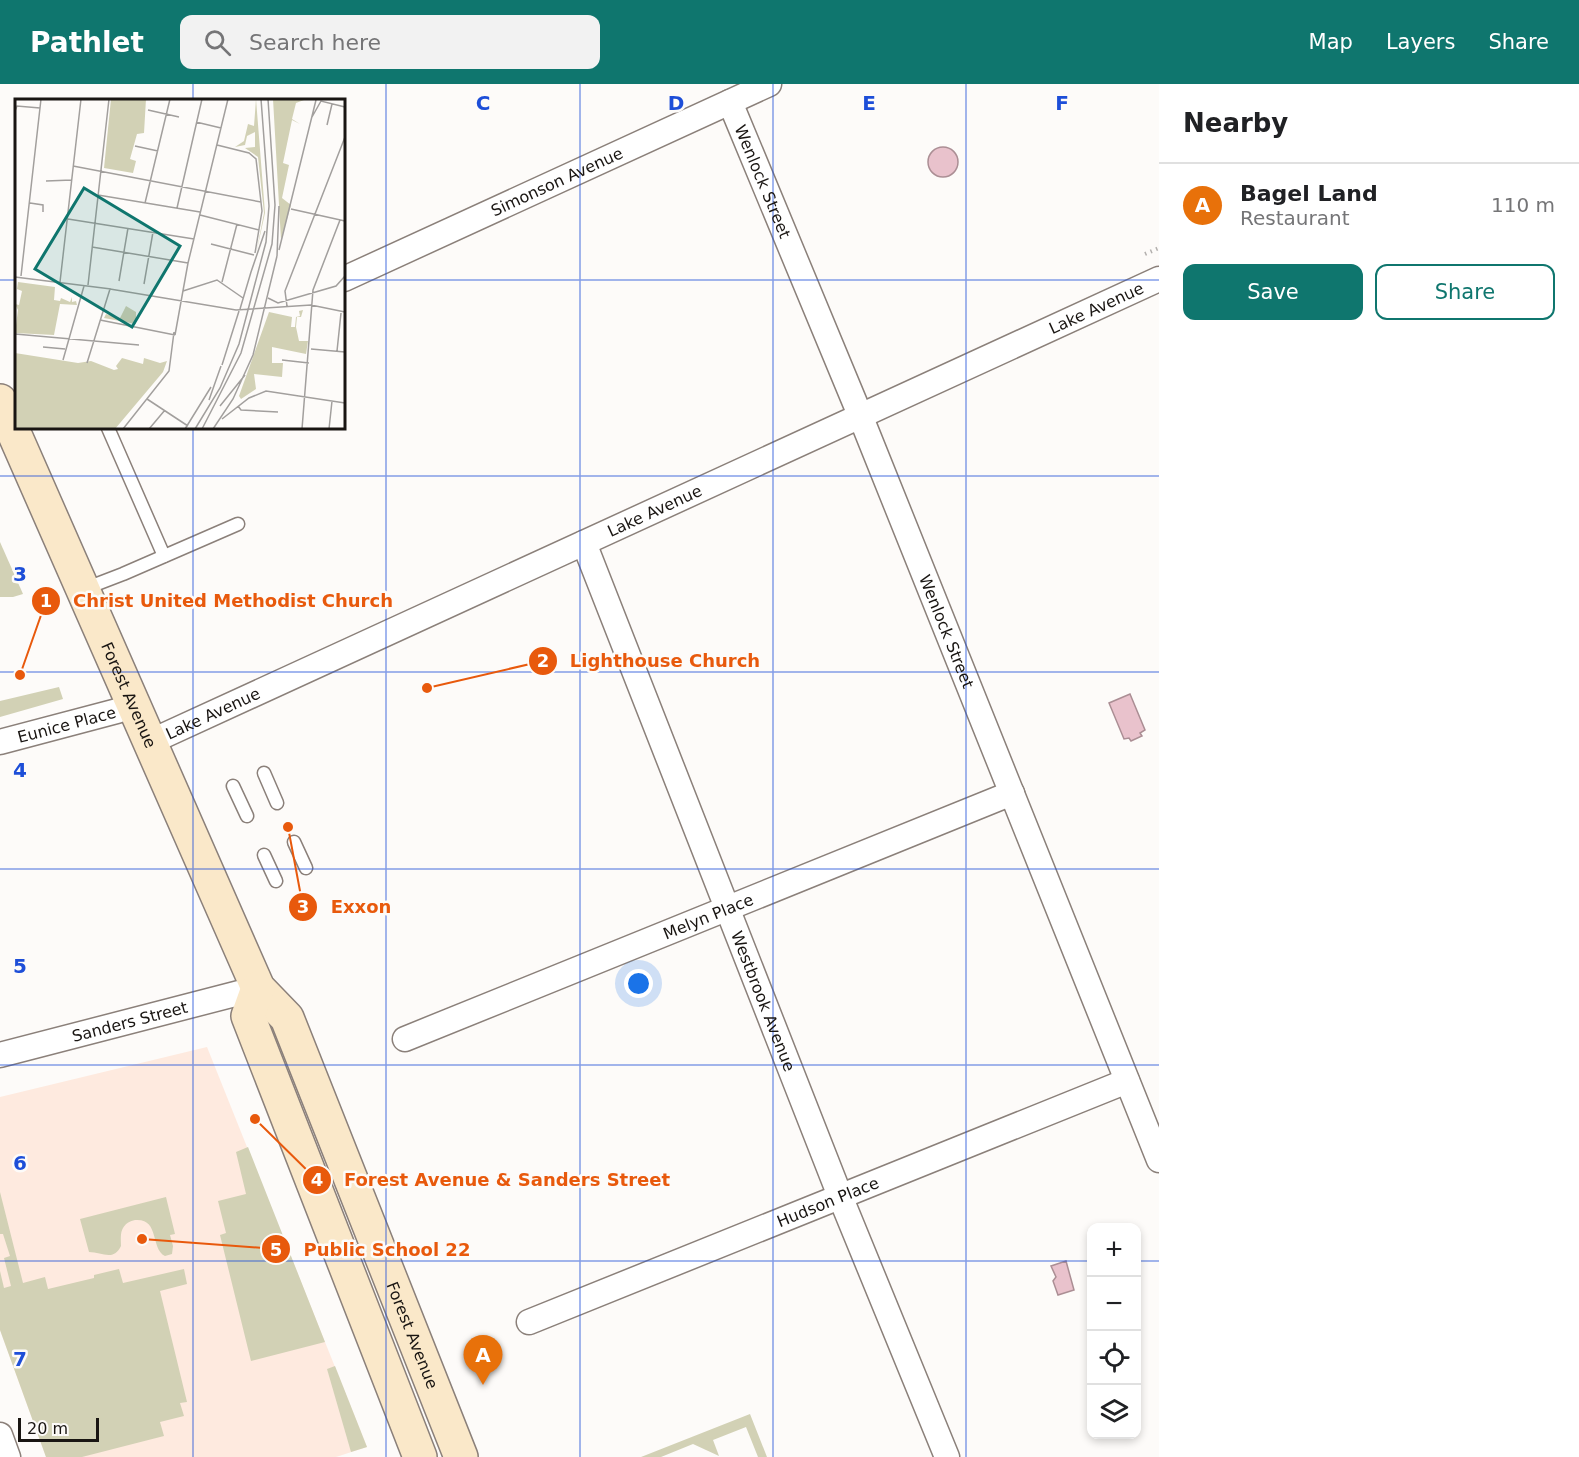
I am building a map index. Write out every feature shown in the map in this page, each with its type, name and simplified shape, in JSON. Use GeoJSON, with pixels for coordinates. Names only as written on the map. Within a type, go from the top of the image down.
{"type":"FeatureCollection","features":[{"type":"Feature","properties":{"kind":"main road","name":"Forest Avenue"},"geometry":{"type":"LineString","coordinates":[[0,401],[15,427]]}},
{"type":"Feature","properties":{"kind":"main road","name":"Forest Avenue"},"geometry":{"type":"LineString","coordinates":[[16,429],[83,589],[258,988],[287,1018],[461,1457]]}},
{"type":"Feature","properties":{"kind":"main road"},"geometry":{"type":"LineString","coordinates":[[258,988],[248,1016],[420,1457]]}},
{"type":"Feature","properties":{"kind":"street","name":"Simonson Avenue"},"geometry":{"type":"LineString","coordinates":[[345,279],[769,84]]}},
{"type":"Feature","properties":{"kind":"street","name":"Wenlock Street"},"geometry":{"type":"LineString","coordinates":[[730,102],[860,415],[1159,1160]]}},
{"type":"Feature","properties":{"kind":"street","name":"Lake Avenue"},"geometry":{"type":"LineString","coordinates":[[150,742],[1159,279]]}},
{"type":"Feature","properties":{"kind":"street","name":"Westbrook Avenue"},"geometry":{"type":"LineString","coordinates":[[584,543],[840,1196],[947,1457]]}},
{"type":"Feature","properties":{"kind":"street","name":"Eunice Place"},"geometry":{"type":"LineString","coordinates":[[0,741],[117,711],[134,704]]}},
{"type":"Feature","properties":{"kind":"street","name":"Melyn Place"},"geometry":{"type":"LineString","coordinates":[[405,1039],[1012,793]]}},
{"type":"Feature","properties":{"kind":"street","name":"Sanders Street"},"geometry":{"type":"LineString","coordinates":[[0,1055],[258,988]]}},
{"type":"Feature","properties":{"kind":"street","name":"Hudson Place"},"geometry":{"type":"LineString","coordinates":[[529,1322],[1127,1081]]}},
{"type":"Feature","properties":{"kind":"street"},"geometry":{"type":"LineString","coordinates":[[0,1436],[8,1457]]}},
{"type":"Feature","properties":{"kind":"lane"},"geometry":{"type":"LineString","coordinates":[[108,429],[164,556]]}},
{"type":"Feature","properties":{"kind":"lane"},"geometry":{"type":"LineString","coordinates":[[83,589],[238,524]]}},
{"type":"Feature","properties":{"kind":"lane"},"geometry":{"type":"LineString","coordinates":[[264,773],[277,803]]}},
{"type":"Feature","properties":{"kind":"lane"},"geometry":{"type":"LineString","coordinates":[[233,786],[247,816]]}},
{"type":"Feature","properties":{"kind":"lane"},"geometry":{"type":"LineString","coordinates":[[294,842],[306,868]]}},
{"type":"Feature","properties":{"kind":"lane"},"geometry":{"type":"LineString","coordinates":[[264,855],[276,881]]}},
{"type":"Feature","properties":{"kind":"path"},"geometry":{"type":"LineString","coordinates":[[1145,254],[1159,248]]}},
{"type":"Feature","properties":{"kind":"shaded area"},"geometry":{"type":"Polygon","coordinates":[[[943,147],[954,151],[958,162],[954,173],[943,177],[932,173],[928,162],[932,151],[943,147]]]}},
{"type":"Feature","properties":{"kind":"shaded area"},"geometry":{"type":"Polygon","coordinates":[[[1130,694],[1145,730],[1140,733],[1142,736],[1131,741],[1129,738],[1124,739],[1109,703],[1130,694]]]}},
{"type":"Feature","properties":{"kind":"shaded area"},"geometry":{"type":"Polygon","coordinates":[[[207,1047],[367,1447],[336,1457],[46,1457],[0,1330],[0,1097],[207,1047]]]}},
{"type":"Feature","properties":{"kind":"shaded area"},"geometry":{"type":"Polygon","coordinates":[[[1066,1261],[1074,1290],[1058,1295],[1053,1281],[1056,1277],[1051,1266],[1066,1261]]]}},
{"type":"Feature","properties":{"kind":"green space"},"geometry":{"type":"Polygon","coordinates":[[[0,542],[23,594],[0,597],[0,542]]]}},
{"type":"Feature","properties":{"kind":"green space"},"geometry":{"type":"Polygon","coordinates":[[[59,687],[63,699],[0,717],[0,701],[59,687]]]}},
{"type":"Feature","properties":{"kind":"green space"},"geometry":{"type":"Polygon","coordinates":[[[248,1147],[325,1342],[251,1361],[220,1235],[226,1233],[218,1201],[246,1194],[236,1152],[248,1147]]]}},
{"type":"Feature","properties":{"kind":"green space"},"geometry":{"type":"Polygon","coordinates":[[[0,1192],[23,1283],[45,1277],[48,1289],[94,1278],[94,1275],[119,1269],[123,1283],[184,1269],[187,1284],[160,1291],[187,1402],[180,1403],[184,1416],[160,1422],[164,1436],[82,1457],[46,1457],[0,1330],[0,1271],[4,1288],[11,1286],[4,1258],[10,1256],[3,1234],[0,1234],[0,1192]]]}},
{"type":"Feature","properties":{"kind":"green space"},"geometry":{"type":"Polygon","coordinates":[[[166,1197],[175,1234],[170,1235],[173,1246],[172,1254],[165,1256],[160,1252],[152,1228],[143,1221],[135,1220],[123,1228],[121,1246],[114,1254],[89,1252],[80,1219],[166,1197]]]}},
{"type":"Feature","properties":{"kind":"green space"},"geometry":{"type":"Polygon","coordinates":[[[335,1366],[367,1447],[351,1452],[327,1369],[335,1366]]]}},
{"type":"Feature","properties":{"kind":"green space"},"geometry":{"type":"Polygon","coordinates":[[[750,1414],[767,1457],[758,1457],[746,1427],[713,1440],[719,1456],[693,1444],[661,1457],[641,1457],[750,1414]]]}},
{"type":"Feature","properties":{"kind":"place","name":"Christ United Methodist Church"},"geometry":{"type":"Point","coordinates":[20,675]}},
{"type":"Feature","properties":{"kind":"place","name":"Lighthouse Church"},"geometry":{"type":"Point","coordinates":[427,688]}},
{"type":"Feature","properties":{"kind":"place","name":"Exxon"},"geometry":{"type":"Point","coordinates":[288,827]}},
{"type":"Feature","properties":{"kind":"place","name":"Forest Avenue & Sanders Street"},"geometry":{"type":"Point","coordinates":[255,1119]}},
{"type":"Feature","properties":{"kind":"place","name":"Public School 22"},"geometry":{"type":"Point","coordinates":[142,1239]}},
{"type":"Feature","properties":{"kind":"place","name":"Bagel Land"},"geometry":{"type":"Point","coordinates":[483,1385]}}]}
